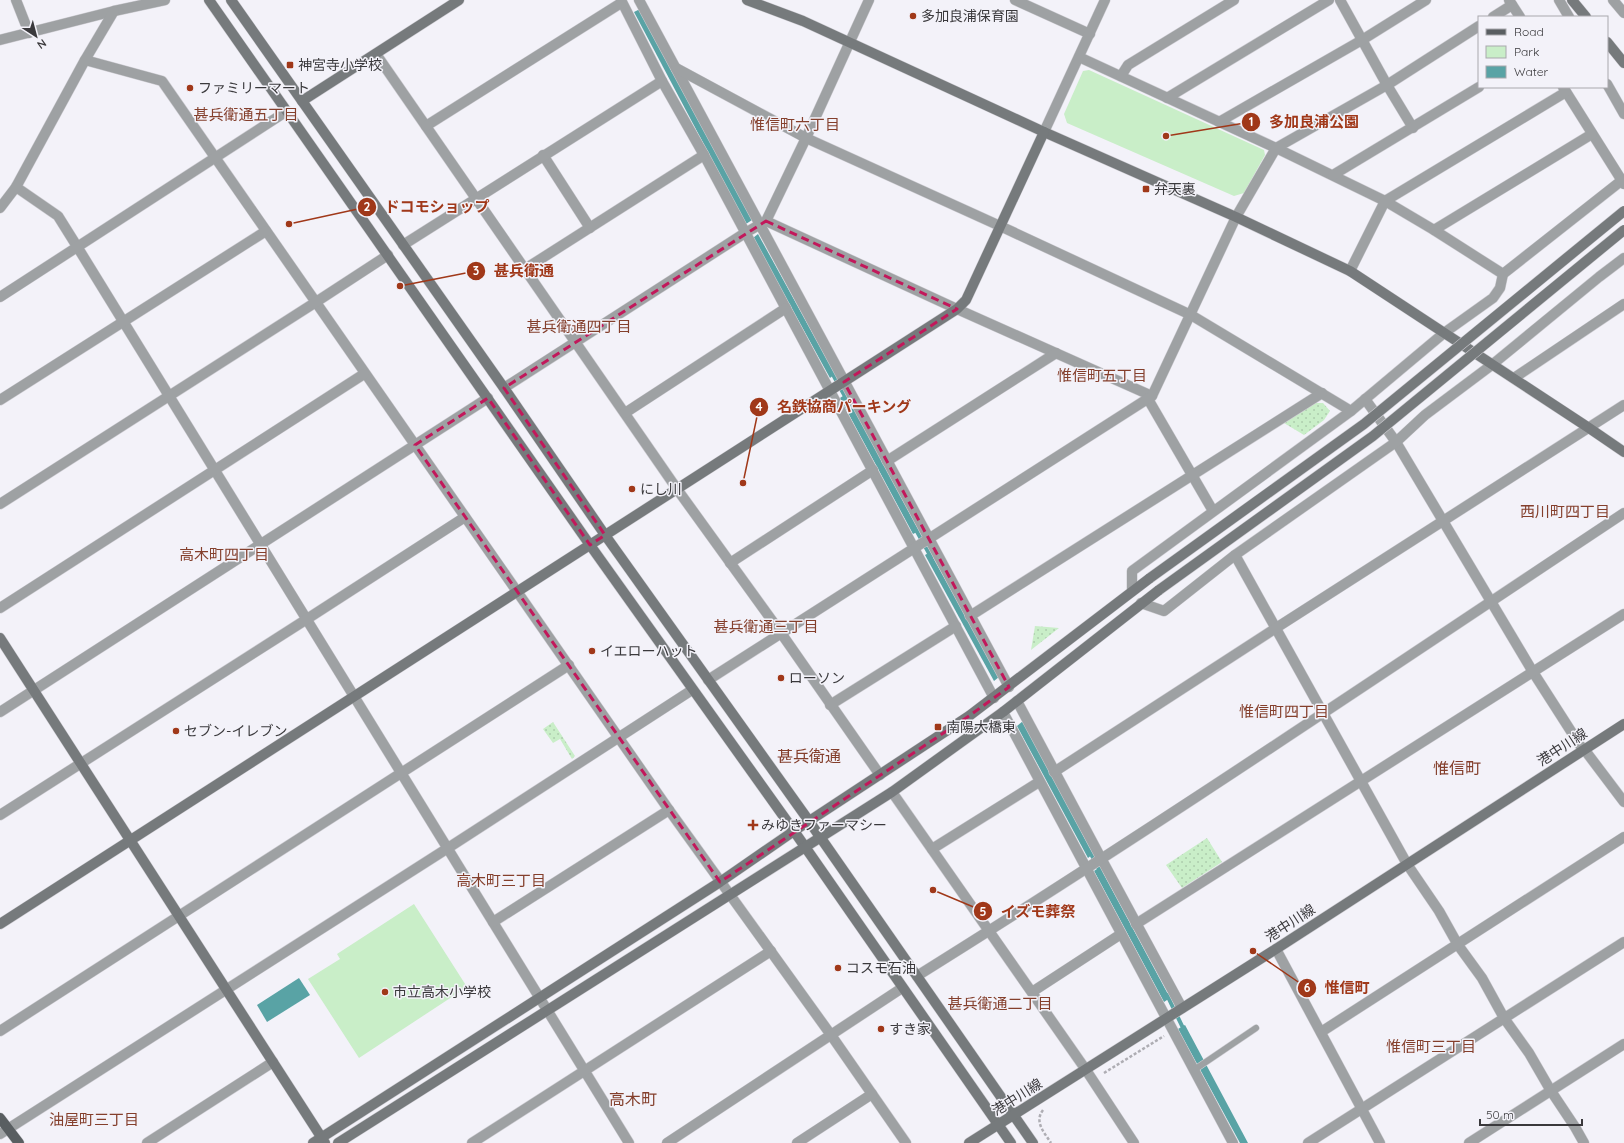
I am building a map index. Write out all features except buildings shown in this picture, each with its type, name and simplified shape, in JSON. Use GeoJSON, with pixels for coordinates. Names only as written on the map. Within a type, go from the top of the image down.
{"type":"FeatureCollection","features":[{"type":"Feature","properties":{"kind":"main road"},"geometry":{"type":"LineString","coordinates":[[0,1118],[19,1143]]}},
{"type":"Feature","properties":{"kind":"street"},"geometry":{"type":"LineString","coordinates":[[16,0],[29,33]]}},
{"type":"Feature","properties":{"kind":"street"},"geometry":{"type":"LineString","coordinates":[[0,40],[114,11],[165,0]]}},
{"type":"Feature","properties":{"kind":"street"},"geometry":{"type":"LineString","coordinates":[[208,0],[692,690],[794,831],[1010,1143]]}},
{"type":"Feature","properties":{"kind":"street"},"geometry":{"type":"LineString","coordinates":[[231,0],[504,388],[605,535],[821,838],[1033,1143]]}},
{"type":"Feature","properties":{"kind":"street"},"geometry":{"type":"LineString","coordinates":[[302,101],[459,0]]}},
{"type":"Feature","properties":{"kind":"street"},"geometry":{"type":"LineString","coordinates":[[639,0],[676,68],[755,228],[837,387],[873,470],[916,548],[994,698]]}},
{"type":"Feature","properties":{"kind":"street"},"geometry":{"type":"LineString","coordinates":[[747,0],[803,21],[850,42],[1044,132],[1236,217],[1350,271],[1493,364],[1624,452]]}},
{"type":"Feature","properties":{"kind":"street"},"geometry":{"type":"LineString","coordinates":[[504,388],[755,228],[806,138],[869,0]]}},
{"type":"Feature","properties":{"kind":"street"},"geometry":{"type":"LineString","coordinates":[[1015,0],[1090,34]]}},
{"type":"Feature","properties":{"kind":"street"},"geometry":{"type":"LineString","coordinates":[[0,924],[957,309],[966,300],[1105,0]]}},
{"type":"Feature","properties":{"kind":"street"},"geometry":{"type":"LineString","coordinates":[[1121,76],[1128,65],[1234,0]]}},
{"type":"Feature","properties":{"kind":"street"},"geometry":{"type":"LineString","coordinates":[[1167,98],[1329,0]]}},
{"type":"Feature","properties":{"kind":"street"},"geometry":{"type":"LineString","coordinates":[[1340,0],[1387,85],[1413,128]]}},
{"type":"Feature","properties":{"kind":"street"},"geometry":{"type":"LineString","coordinates":[[1219,122],[1362,40],[1426,0]]}},
{"type":"Feature","properties":{"kind":"street"},"geometry":{"type":"LineString","coordinates":[[1559,0],[1568,16]]}},
{"type":"Feature","properties":{"kind":"street"},"geometry":{"type":"LineString","coordinates":[[1572,0],[1585,16]]}},
{"type":"Feature","properties":{"kind":"street"},"geometry":{"type":"LineString","coordinates":[[1613,0],[1624,13]]}},
{"type":"Feature","properties":{"kind":"street"},"geometry":{"type":"LineString","coordinates":[[426,126],[621,1],[662,81],[704,155],[755,228],[786,308],[887,462],[928,540],[1009,686]]}},
{"type":"Feature","properties":{"kind":"street"},"geometry":{"type":"LineString","coordinates":[[1494,16],[1511,2],[1519,16]]}},
{"type":"Feature","properties":{"kind":"street"},"geometry":{"type":"LineString","coordinates":[[0,208],[16,187],[85,60],[114,11]]}},
{"type":"Feature","properties":{"kind":"street"},"geometry":{"type":"LineString","coordinates":[[708,680],[1150,397],[1191,315],[1236,217],[1276,148],[1387,85],[1478,27]]}},
{"type":"Feature","properties":{"kind":"street"},"geometry":{"type":"LineString","coordinates":[[1608,43],[1624,63]]}},
{"type":"Feature","properties":{"kind":"street"},"geometry":{"type":"LineString","coordinates":[[376,54],[677,488],[880,775]]}},
{"type":"Feature","properties":{"kind":"street"},"geometry":{"type":"LineString","coordinates":[[1079,57],[1276,148],[1385,201],[1503,274]]}},
{"type":"Feature","properties":{"kind":"street"},"geometry":{"type":"LineString","coordinates":[[85,60],[162,81],[316,302],[364,374],[669,810],[831,1035],[906,1143]]}},
{"type":"Feature","properties":{"kind":"street"},"geometry":{"type":"LineString","coordinates":[[676,68],[806,138],[1191,315],[1351,411]]}},
{"type":"Feature","properties":{"kind":"street"},"geometry":{"type":"LineString","coordinates":[[403,245],[662,81]]}},
{"type":"Feature","properties":{"kind":"street"},"geometry":{"type":"LineString","coordinates":[[1608,86],[1624,114]]}},
{"type":"Feature","properties":{"kind":"street"},"geometry":{"type":"LineString","coordinates":[[1333,175],[1478,88]]}},
{"type":"Feature","properties":{"kind":"street"},"geometry":{"type":"LineString","coordinates":[[1132,591],[1132,571],[1213,510],[1351,411],[1444,333],[1492,298],[1500,288],[1503,274],[1623,183],[1565,89],[1385,201],[1350,271]]}},
{"type":"Feature","properties":{"kind":"street"},"geometry":{"type":"LineString","coordinates":[[0,298],[287,111]]}},
{"type":"Feature","properties":{"kind":"street"},"geometry":{"type":"LineString","coordinates":[[1434,230],[1592,134]]}},
{"type":"Feature","properties":{"kind":"street"},"geometry":{"type":"LineString","coordinates":[[543,155],[590,228]]}},
{"type":"Feature","properties":{"kind":"street"},"geometry":{"type":"LineString","coordinates":[[525,269],[704,155]]}},
{"type":"Feature","properties":{"kind":"street"},"geometry":{"type":"LineString","coordinates":[[16,187],[58,216],[629,1143]]}},
{"type":"Feature","properties":{"kind":"street"},"geometry":{"type":"LineString","coordinates":[[0,638],[273,1062],[319,1141],[720,882],[809,821],[969,716],[1132,591],[1364,424],[1624,211]]}},
{"type":"Feature","properties":{"kind":"street"},"geometry":{"type":"LineString","coordinates":[[755,228],[957,309],[1150,397],[1191,474],[1213,510]]}},
{"type":"Feature","properties":{"kind":"street"},"geometry":{"type":"LineString","coordinates":[[338,1143],[892,792],[1018,701],[1141,603],[1373,436],[1624,230]]}},
{"type":"Feature","properties":{"kind":"street"},"geometry":{"type":"LineString","coordinates":[[0,400],[266,231]]}},
{"type":"Feature","properties":{"kind":"street"},"geometry":{"type":"LineString","coordinates":[[0,504],[388,255]]}},
{"type":"Feature","properties":{"kind":"street"},"geometry":{"type":"LineString","coordinates":[[1141,603],[1164,611],[1235,555],[1396,442],[1426,415],[1493,364],[1624,258]]}},
{"type":"Feature","properties":{"kind":"street"},"geometry":{"type":"LineString","coordinates":[[1514,378],[1624,304]]}},
{"type":"Feature","properties":{"kind":"street"},"geometry":{"type":"LineString","coordinates":[[625,413],[786,308]]}},
{"type":"Feature","properties":{"kind":"street"},"geometry":{"type":"LineString","coordinates":[[887,462],[1056,353]]}},
{"type":"Feature","properties":{"kind":"street"},"geometry":{"type":"LineString","coordinates":[[0,608],[364,374]]}},
{"type":"Feature","properties":{"kind":"street"},"geometry":{"type":"LineString","coordinates":[[970,616],[1191,474],[1322,393]]}},
{"type":"Feature","properties":{"kind":"street"},"geometry":{"type":"LineString","coordinates":[[0,712],[488,398]]}},
{"type":"Feature","properties":{"kind":"street"},"geometry":{"type":"LineString","coordinates":[[1365,399],[1396,442],[1533,672],[1584,749],[1624,802]]}},
{"type":"Feature","properties":{"kind":"street"},"geometry":{"type":"LineString","coordinates":[[1054,772],[1624,405]]}},
{"type":"Feature","properties":{"kind":"street"},"geometry":{"type":"LineString","coordinates":[[730,562],[873,470]]}},
{"type":"Feature","properties":{"kind":"street"},"geometry":{"type":"LineString","coordinates":[[917,976],[989,931],[1324,713],[1624,513]]}},
{"type":"Feature","properties":{"kind":"street"},"geometry":{"type":"LineString","coordinates":[[0,815],[465,517]]}},
{"type":"Feature","properties":{"kind":"street"},"geometry":{"type":"LineString","coordinates":[[1235,555],[1408,864],[1439,911],[1458,945],[1482,978],[1504,1018],[1529,1053],[1551,1092],[1584,1143]]}},
{"type":"Feature","properties":{"kind":"street"},"geometry":{"type":"LineString","coordinates":[[1136,924],[1624,614]]}},
{"type":"Feature","properties":{"kind":"street"},"geometry":{"type":"LineString","coordinates":[[830,704],[956,626]]}},
{"type":"Feature","properties":{"kind":"street"},"geometry":{"type":"LineString","coordinates":[[0,1031],[569,665]]}},
{"type":"Feature","properties":{"kind":"street"},"geometry":{"type":"LineString","coordinates":[[0,1134],[448,848],[692,690]]}},
{"type":"Feature","properties":{"kind":"street"},"geometry":{"type":"LineString","coordinates":[[1018,701],[1054,772],[1094,863],[1121,934],[1169,1016],[1233,1143]]}},
{"type":"Feature","properties":{"kind":"street"},"geometry":{"type":"LineString","coordinates":[[1003,712],[1039,782],[1136,924],[1181,1009]]}},
{"type":"Feature","properties":{"kind":"street","name":"港中川線"},"geometry":{"type":"LineString","coordinates":[[970,1143],[1276,949],[1624,724]]}},
{"type":"Feature","properties":{"kind":"street"},"geometry":{"type":"LineString","coordinates":[[932,849],[1039,782]]}},
{"type":"Feature","properties":{"kind":"street"},"geometry":{"type":"LineString","coordinates":[[892,792],[1086,1070],[1134,1143]]}},
{"type":"Feature","properties":{"kind":"street"},"geometry":{"type":"LineString","coordinates":[[493,922],[669,810]]}},
{"type":"Feature","properties":{"kind":"street"},"geometry":{"type":"LineString","coordinates":[[1321,1032],[1624,837]]}},
{"type":"Feature","properties":{"kind":"street"},"geometry":{"type":"LineString","coordinates":[[1032,992],[1121,934]]}},
{"type":"Feature","properties":{"kind":"street"},"geometry":{"type":"LineString","coordinates":[[1308,1143],[1624,942]]}},
{"type":"Feature","properties":{"kind":"street"},"geometry":{"type":"LineString","coordinates":[[1276,949],[1380,1143]]}},
{"type":"Feature","properties":{"kind":"street"},"geometry":{"type":"LineString","coordinates":[[472,1143],[771,951]]}},
{"type":"Feature","properties":{"kind":"street"},"geometry":{"type":"LineString","coordinates":[[667,1143],[902,988]]}},
{"type":"Feature","properties":{"kind":"street"},"geometry":{"type":"LineString","coordinates":[[1469,1143],[1624,1044]]}},
{"type":"Feature","properties":{"kind":"street"},"geometry":{"type":"LineString","coordinates":[[147,1143],[273,1062]]}},
{"type":"Feature","properties":{"kind":"street"},"geometry":{"type":"LineString","coordinates":[[797,1143],[872,1094]]}},
{"type":"Feature","properties":{"kind":"lane"},"geometry":{"type":"LineString","coordinates":[[1196,1068],[1256,1028]]}},
{"type":"Feature","properties":{"kind":"highlighted area"},"geometry":{"type":"Polygon","coordinates":[[[766,221],[957,309],[844,382],[1009,687],[969,716],[720,882],[415,445],[488,398],[590,545],[605,535],[504,388],[766,221]]]}},
{"type":"Feature","properties":{"kind":"green space"},"geometry":{"type":"Polygon","coordinates":[[[1089,70],[1264,150],[1265,155],[1244,193],[1234,196],[1067,123],[1064,114],[1083,71],[1089,70]]]}},
{"type":"Feature","properties":{"kind":"green space"},"geometry":{"type":"Polygon","coordinates":[[[1316,403],[1323,403],[1330,411],[1324,420],[1304,435],[1284,423],[1316,403]]]}},
{"type":"Feature","properties":{"kind":"green space"},"geometry":{"type":"Polygon","coordinates":[[[1035,626],[1059,628],[1031,650],[1035,626]]]}},
{"type":"Feature","properties":{"kind":"green space"},"geometry":{"type":"Polygon","coordinates":[[[553,722],[575,756],[572,759],[560,739],[553,743],[543,729],[553,722]]]}},
{"type":"Feature","properties":{"kind":"green space"},"geometry":{"type":"Polygon","coordinates":[[[1207,838],[1222,862],[1182,888],[1166,865],[1207,838]]]}},
{"type":"Feature","properties":{"kind":"green space"},"geometry":{"type":"Polygon","coordinates":[[[414,904],[467,987],[359,1058],[308,979],[340,959],[337,954],[414,904]]]}},
{"type":"Feature","properties":{"kind":"water"},"geometry":{"type":"Polygon","coordinates":[[[640,9],[752,220],[746,224],[634,12],[640,9]]]}},
{"type":"Feature","properties":{"kind":"water"},"geometry":{"type":"Polygon","coordinates":[[[758,234],[835,374],[830,378],[753,238],[758,234]]]}},
{"type":"Feature","properties":{"kind":"water"},"geometry":{"type":"Polygon","coordinates":[[[846,394],[919,531],[913,534],[840,398],[846,394]]]}},
{"type":"Feature","properties":{"kind":"water"},"geometry":{"type":"Polygon","coordinates":[[[930,552],[999,677],[994,681],[925,555],[930,552]]]}},
{"type":"Feature","properties":{"kind":"water"},"geometry":{"type":"Polygon","coordinates":[[[1023,721],[1093,854],[1088,858],[1017,726],[1023,721]]]}},
{"type":"Feature","properties":{"kind":"water"},"geometry":{"type":"Polygon","coordinates":[[[1100,867],[1170,998],[1164,1002],[1094,871],[1100,867]]]}},
{"type":"Feature","properties":{"kind":"water"},"geometry":{"type":"Polygon","coordinates":[[[299,978],[310,995],[267,1022],[257,1005],[299,978]]]}},
{"type":"Feature","properties":{"kind":"water"},"geometry":{"type":"Polygon","coordinates":[[[1185,1025],[1248,1143],[1240,1143],[1178,1029],[1185,1025]]]}},
{"type":"Feature","properties":{"kind":"waterway"},"geometry":{"type":"LineString","coordinates":[[831,371],[847,400]]}},
{"type":"Feature","properties":{"kind":"waterway"},"geometry":{"type":"LineString","coordinates":[[915,528],[931,557]]}},
{"type":"Feature","properties":{"kind":"waterway"},"geometry":{"type":"LineString","coordinates":[[1089,850],[1101,873]]}},
{"type":"Feature","properties":{"kind":"waterway"},"geometry":{"type":"LineString","coordinates":[[1167,995],[1184,1030]]}},
{"type":"Feature","properties":{"kind":"place","name":"多加良浦保育園"},"geometry":{"type":"Point","coordinates":[913,16]}},
{"type":"Feature","properties":{"kind":"place","name":"神宮寺小学校"},"geometry":{"type":"Point","coordinates":[290,65]}},
{"type":"Feature","properties":{"kind":"place","name":"ファミリーマート"},"geometry":{"type":"Point","coordinates":[190,88]}},
{"type":"Feature","properties":{"kind":"place","name":"多加良浦公園"},"geometry":{"type":"Point","coordinates":[1166,136]}},
{"type":"Feature","properties":{"kind":"place","name":"弁天裏"},"geometry":{"type":"Point","coordinates":[1146,189]}},
{"type":"Feature","properties":{"kind":"place","name":"ドコモショップ"},"geometry":{"type":"Point","coordinates":[289,224]}},
{"type":"Feature","properties":{"kind":"place","name":"甚兵衛通"},"geometry":{"type":"Point","coordinates":[400,286]}},
{"type":"Feature","properties":{"kind":"place","name":"名鉄協商パーキング"},"geometry":{"type":"Point","coordinates":[743,483]}},
{"type":"Feature","properties":{"kind":"place","name":"にし川"},"geometry":{"type":"Point","coordinates":[632,489]}},
{"type":"Feature","properties":{"kind":"place","name":"イエローハット"},"geometry":{"type":"Point","coordinates":[592,651]}},
{"type":"Feature","properties":{"kind":"place","name":"ローソン"},"geometry":{"type":"Point","coordinates":[781,678]}},
{"type":"Feature","properties":{"kind":"place","name":"南陽大橋東"},"geometry":{"type":"Point","coordinates":[938,727]}},
{"type":"Feature","properties":{"kind":"place","name":"セブン-イレブン"},"geometry":{"type":"Point","coordinates":[176,731]}},
{"type":"Feature","properties":{"kind":"place","name":"みゆきファーマシー"},"geometry":{"type":"Point","coordinates":[753,825]}},
{"type":"Feature","properties":{"kind":"place","name":"イズモ葬祭"},"geometry":{"type":"Point","coordinates":[933,890]}},
{"type":"Feature","properties":{"kind":"place","name":"惟信町"},"geometry":{"type":"Point","coordinates":[1253,951]}},
{"type":"Feature","properties":{"kind":"place","name":"コスモ石油"},"geometry":{"type":"Point","coordinates":[838,968]}},
{"type":"Feature","properties":{"kind":"place","name":"市立高木小学校"},"geometry":{"type":"Point","coordinates":[385,992]}},
{"type":"Feature","properties":{"kind":"place","name":"すき家"},"geometry":{"type":"Point","coordinates":[881,1029]}},
{"type":"Feature","properties":{"kind":"district","name":"甚兵衛通五丁目"},"geometry":{"type":"Point","coordinates":[246,114]}},
{"type":"Feature","properties":{"kind":"district","name":"惟信町六丁目"},"geometry":{"type":"Point","coordinates":[795,124]}},
{"type":"Feature","properties":{"kind":"district","name":"甚兵衛通四丁目"},"geometry":{"type":"Point","coordinates":[579,326]}},
{"type":"Feature","properties":{"kind":"district","name":"惟信町五丁目"},"geometry":{"type":"Point","coordinates":[1102,375]}},
{"type":"Feature","properties":{"kind":"district","name":"西川町四丁目"},"geometry":{"type":"Point","coordinates":[1565,511]}},
{"type":"Feature","properties":{"kind":"district","name":"高木町四丁目"},"geometry":{"type":"Point","coordinates":[224,554]}},
{"type":"Feature","properties":{"kind":"district","name":"甚兵衛通三丁目"},"geometry":{"type":"Point","coordinates":[766,626]}},
{"type":"Feature","properties":{"kind":"district","name":"惟信町四丁目"},"geometry":{"type":"Point","coordinates":[1284,711]}},
{"type":"Feature","properties":{"kind":"district","name":"甚兵衛通"},"geometry":{"type":"Point","coordinates":[809,756]}},
{"type":"Feature","properties":{"kind":"district","name":"惟信町"},"geometry":{"type":"Point","coordinates":[1457,768]}},
{"type":"Feature","properties":{"kind":"district","name":"高木町三丁目"},"geometry":{"type":"Point","coordinates":[501,880]}},
{"type":"Feature","properties":{"kind":"district","name":"甚兵衛通二丁目"},"geometry":{"type":"Point","coordinates":[1000,1003]}},
{"type":"Feature","properties":{"kind":"district","name":"惟信町三丁目"},"geometry":{"type":"Point","coordinates":[1431,1046]}},
{"type":"Feature","properties":{"kind":"district","name":"高木町"},"geometry":{"type":"Point","coordinates":[633,1099]}},
{"type":"Feature","properties":{"kind":"district","name":"油屋町三丁目"},"geometry":{"type":"Point","coordinates":[94,1119]}}]}
